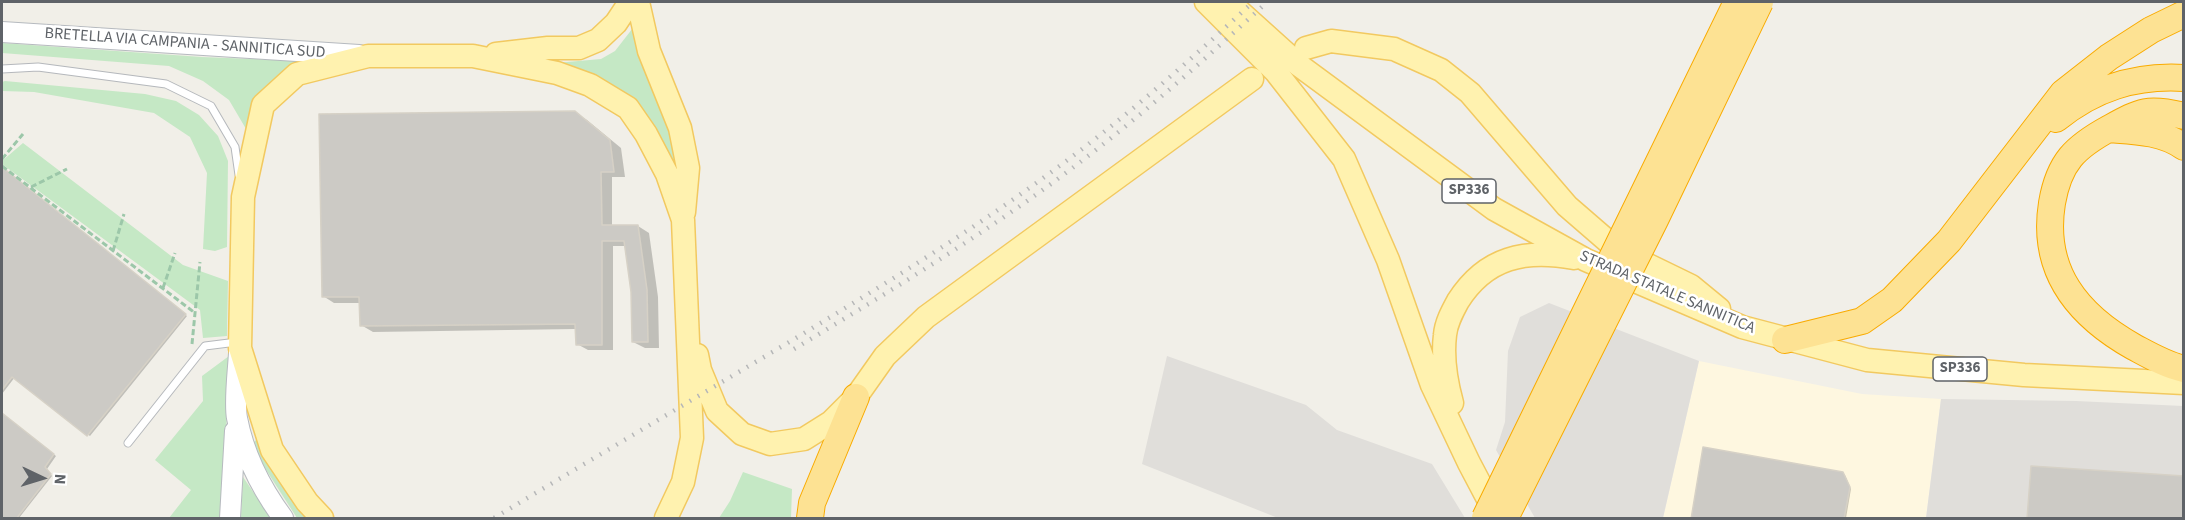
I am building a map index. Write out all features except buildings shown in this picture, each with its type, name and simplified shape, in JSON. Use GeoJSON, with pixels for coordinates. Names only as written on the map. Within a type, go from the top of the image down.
{"type":"FeatureCollection","features":[{"type":"Feature","properties":{"kind":"highway"},"geometry":{"type":"LineString","coordinates":[[1485,519],[1737,2]]}},
{"type":"Feature","properties":{"kind":"highway"},"geometry":{"type":"LineString","coordinates":[[1505,519],[1655,220],[1760,2]]}},
{"type":"Feature","properties":{"kind":"highway"},"geometry":{"type":"LineString","coordinates":[[1785,340],[1862,321],[1892,300],[1949,241],[2063,93],[2109,57],[2151,30],[2184,14]]}},
{"type":"Feature","properties":{"kind":"highway"},"geometry":{"type":"LineString","coordinates":[[2022,147],[2075,104],[2107,87],[2161,77],[2184,78]]}},
{"type":"Feature","properties":{"kind":"highway"},"geometry":{"type":"LineString","coordinates":[[2184,116],[2151,110],[2134,114],[2094,136],[2076,150],[2062,169],[2054,193],[2050,219],[2051,248],[2056,266],[2074,299],[2093,320],[2117,337],[2142,352],[2184,369]]}},
{"type":"Feature","properties":{"kind":"highway"},"geometry":{"type":"LineString","coordinates":[[2108,129],[2152,133],[2184,147]]}},
{"type":"Feature","properties":{"kind":"highway"},"geometry":{"type":"LineString","coordinates":[[810,519],[812,503],[856,397]]}},
{"type":"Feature","properties":{"kind":"main road"},"geometry":{"type":"LineString","coordinates":[[322,519],[307,502],[272,450],[240,345],[243,196],[263,105],[297,74],[368,56],[473,56],[548,48],[579,48],[598,40],[616,23],[630,2]]}},
{"type":"Feature","properties":{"kind":"main road"},"geometry":{"type":"LineString","coordinates":[[638,2],[650,51],[680,128],[688,168],[683,220],[692,438],[683,482],[666,519]]}},
{"type":"Feature","properties":{"kind":"main road"},"geometry":{"type":"LineString","coordinates":[[1206,2],[1276,72],[1344,159],[1388,260],[1432,385],[1498,519]]}},
{"type":"Feature","properties":{"kind":"main road","name":"STRADA STATALE SANNITICA"},"geometry":{"type":"LineString","coordinates":[[1229,2],[1300,66],[1494,209],[1586,260],[1742,327],[1867,360],[2024,375],[2184,383]]}},
{"type":"Feature","properties":{"kind":"main road"},"geometry":{"type":"LineString","coordinates":[[1306,48],[1331,41],[1394,49],[1441,70],[1470,93],[1567,206],[1619,251],[1691,286],[1742,327]]}},
{"type":"Feature","properties":{"kind":"main road"},"geometry":{"type":"LineString","coordinates":[[473,56],[557,73],[590,85],[628,108],[646,134],[662,164],[683,220]]}},
{"type":"Feature","properties":{"kind":"main road"},"geometry":{"type":"LineString","coordinates":[[687,307],[700,370],[717,411],[742,434],[770,444],[804,440],[831,422],[856,397],[885,356],[926,317],[1252,79]]}},
{"type":"Feature","properties":{"kind":"main road","name":"SP336"},"geometry":{"type":"LineString","coordinates":[[1469,463],[1444,375],[1445,334],[1450,315],[1475,278],[1508,258],[1558,255],[1586,260]]}},
{"type":"Feature","properties":{"kind":"street","name":"BRETELLA VIA CAMPANIA - SANNITICA SUD"},"geometry":{"type":"LineString","coordinates":[[2,32],[368,56]]}},
{"type":"Feature","properties":{"kind":"street"},"geometry":{"type":"LineString","coordinates":[[230,519],[240,345]]}},
{"type":"Feature","properties":{"kind":"street"},"geometry":{"type":"LineString","coordinates":[[236,417],[252,468],[282,519]]}},
{"type":"Feature","properties":{"kind":"lane"},"geometry":{"type":"LineString","coordinates":[[2,69],[38,67],[166,84],[211,106],[235,147],[243,196]]}},
{"type":"Feature","properties":{"kind":"lane"},"geometry":{"type":"LineString","coordinates":[[128,443],[205,346],[240,345]]}},
{"type":"Feature","properties":{"kind":"path"},"geometry":{"type":"LineString","coordinates":[[2,159],[23,134]]}},
{"type":"Feature","properties":{"kind":"path"},"geometry":{"type":"LineString","coordinates":[[2,166],[195,313]]}},
{"type":"Feature","properties":{"kind":"path"},"geometry":{"type":"LineString","coordinates":[[30,188],[67,169]]}},
{"type":"Feature","properties":{"kind":"path"},"geometry":{"type":"LineString","coordinates":[[113,251],[124,214]]}},
{"type":"Feature","properties":{"kind":"path"},"geometry":{"type":"LineString","coordinates":[[162,288],[175,253]]}},
{"type":"Feature","properties":{"kind":"path"},"geometry":{"type":"LineString","coordinates":[[190,364],[200,262]]}},
{"type":"Feature","properties":{"kind":"shaded area"},"geometry":{"type":"Polygon","coordinates":[[[1549,303],[1699,361],[1663,518],[1535,518],[1496,450],[1505,422],[1508,351],[1520,317],[1549,303]]]}},
{"type":"Feature","properties":{"kind":"shaded area"},"geometry":{"type":"Polygon","coordinates":[[[1167,356],[1306,405],[1337,430],[1432,464],[1465,518],[1278,518],[1142,464],[1167,356]]]}},
{"type":"Feature","properties":{"kind":"shaded area"},"geometry":{"type":"Polygon","coordinates":[[[1699,361],[1862,394],[1941,399],[1926,518],[1663,518],[1699,361]]]}},
{"type":"Feature","properties":{"kind":"shaded area"},"geometry":{"type":"Polygon","coordinates":[[[1941,399],[2076,401],[2183,406],[2183,518],[1926,518],[1941,399]]]}},
{"type":"Feature","properties":{"kind":"green space"},"geometry":{"type":"Polygon","coordinates":[[[636,24],[675,150],[678,176],[644,116],[533,65],[601,59],[615,51],[636,24]]]}},
{"type":"Feature","properties":{"kind":"green space"},"geometry":{"type":"Polygon","coordinates":[[[2,43],[202,57],[330,62],[320,64],[249,134],[229,100],[203,81],[169,66],[2,53],[2,43]]]}},
{"type":"Feature","properties":{"kind":"green space"},"geometry":{"type":"Polygon","coordinates":[[[2,82],[145,94],[176,101],[199,115],[218,136],[228,161],[227,247],[215,251],[203,249],[207,173],[190,137],[154,113],[34,92],[2,91],[2,82]]]}},
{"type":"Feature","properties":{"kind":"green space"},"geometry":{"type":"Polygon","coordinates":[[[23,143],[183,265],[228,281],[227,336],[203,338],[200,310],[2,164],[2,161],[23,143]]]}},
{"type":"Feature","properties":{"kind":"green space"},"geometry":{"type":"Polygon","coordinates":[[[229,356],[223,518],[169,518],[191,490],[155,460],[203,401],[202,376],[229,356]]]}},
{"type":"Feature","properties":{"kind":"green space"},"geometry":{"type":"Polygon","coordinates":[[[258,438],[314,518],[297,518],[261,462],[254,442],[258,438]]]}},
{"type":"Feature","properties":{"kind":"green space"},"geometry":{"type":"Polygon","coordinates":[[[743,472],[792,489],[791,518],[719,518],[730,501],[743,472]]]}},
{"type":"Feature","properties":{"kind":"green space"},"geometry":{"type":"Polygon","coordinates":[[[243,477],[271,518],[241,518],[243,477]]]}},
{"type":"Feature","properties":{"kind":"railway"},"geometry":{"type":"LineString","coordinates":[[494,518],[796,338],[977,224],[1048,175],[1104,132],[1253,2]]}},
{"type":"Feature","properties":{"kind":"railway"},"geometry":{"type":"LineString","coordinates":[[794,349],[952,252],[1044,189],[1158,99],[1267,2]]}}]}
